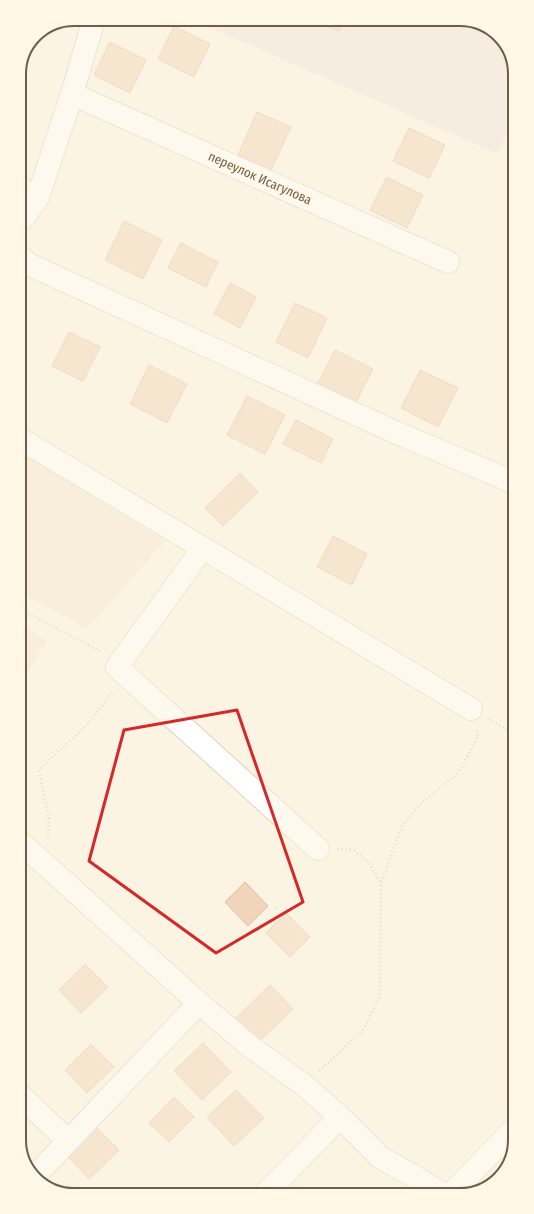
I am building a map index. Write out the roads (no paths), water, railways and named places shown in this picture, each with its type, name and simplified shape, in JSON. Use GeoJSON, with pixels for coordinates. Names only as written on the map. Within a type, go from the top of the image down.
{"type":"FeatureCollection","features":[{"type":"Feature","properties":{"kind":"street"},"geometry":{"type":"LineString","coordinates":[[26,210],[29,193],[72,94],[92,26]]}},
{"type":"Feature","properties":{"kind":"street","name":"переулок Исагулова"},"geometry":{"type":"LineString","coordinates":[[72,94],[448,262]]}},
{"type":"Feature","properties":{"kind":"street"},"geometry":{"type":"LineString","coordinates":[[26,262],[359,416],[508,480]]}},
{"type":"Feature","properties":{"kind":"street"},"geometry":{"type":"LineString","coordinates":[[26,444],[204,548],[471,710]]}},
{"type":"Feature","properties":{"kind":"street"},"geometry":{"type":"LineString","coordinates":[[204,548],[121,671],[318,849]]}},
{"type":"Feature","properties":{"kind":"street"},"geometry":{"type":"LineString","coordinates":[[26,847],[199,1003],[252,1048],[304,1085],[340,1117],[381,1158],[433,1188]]}},
{"type":"Feature","properties":{"kind":"street"},"geometry":{"type":"LineString","coordinates":[[38,1172],[199,1003]]}},
{"type":"Feature","properties":{"kind":"street"},"geometry":{"type":"LineString","coordinates":[[26,1100],[68,1141]]}},
{"type":"Feature","properties":{"kind":"street"},"geometry":{"type":"LineString","coordinates":[[272,1188],[340,1117]]}},
{"type":"Feature","properties":{"kind":"street"},"geometry":{"type":"LineString","coordinates":[[457,1188],[508,1135]]}}]}
